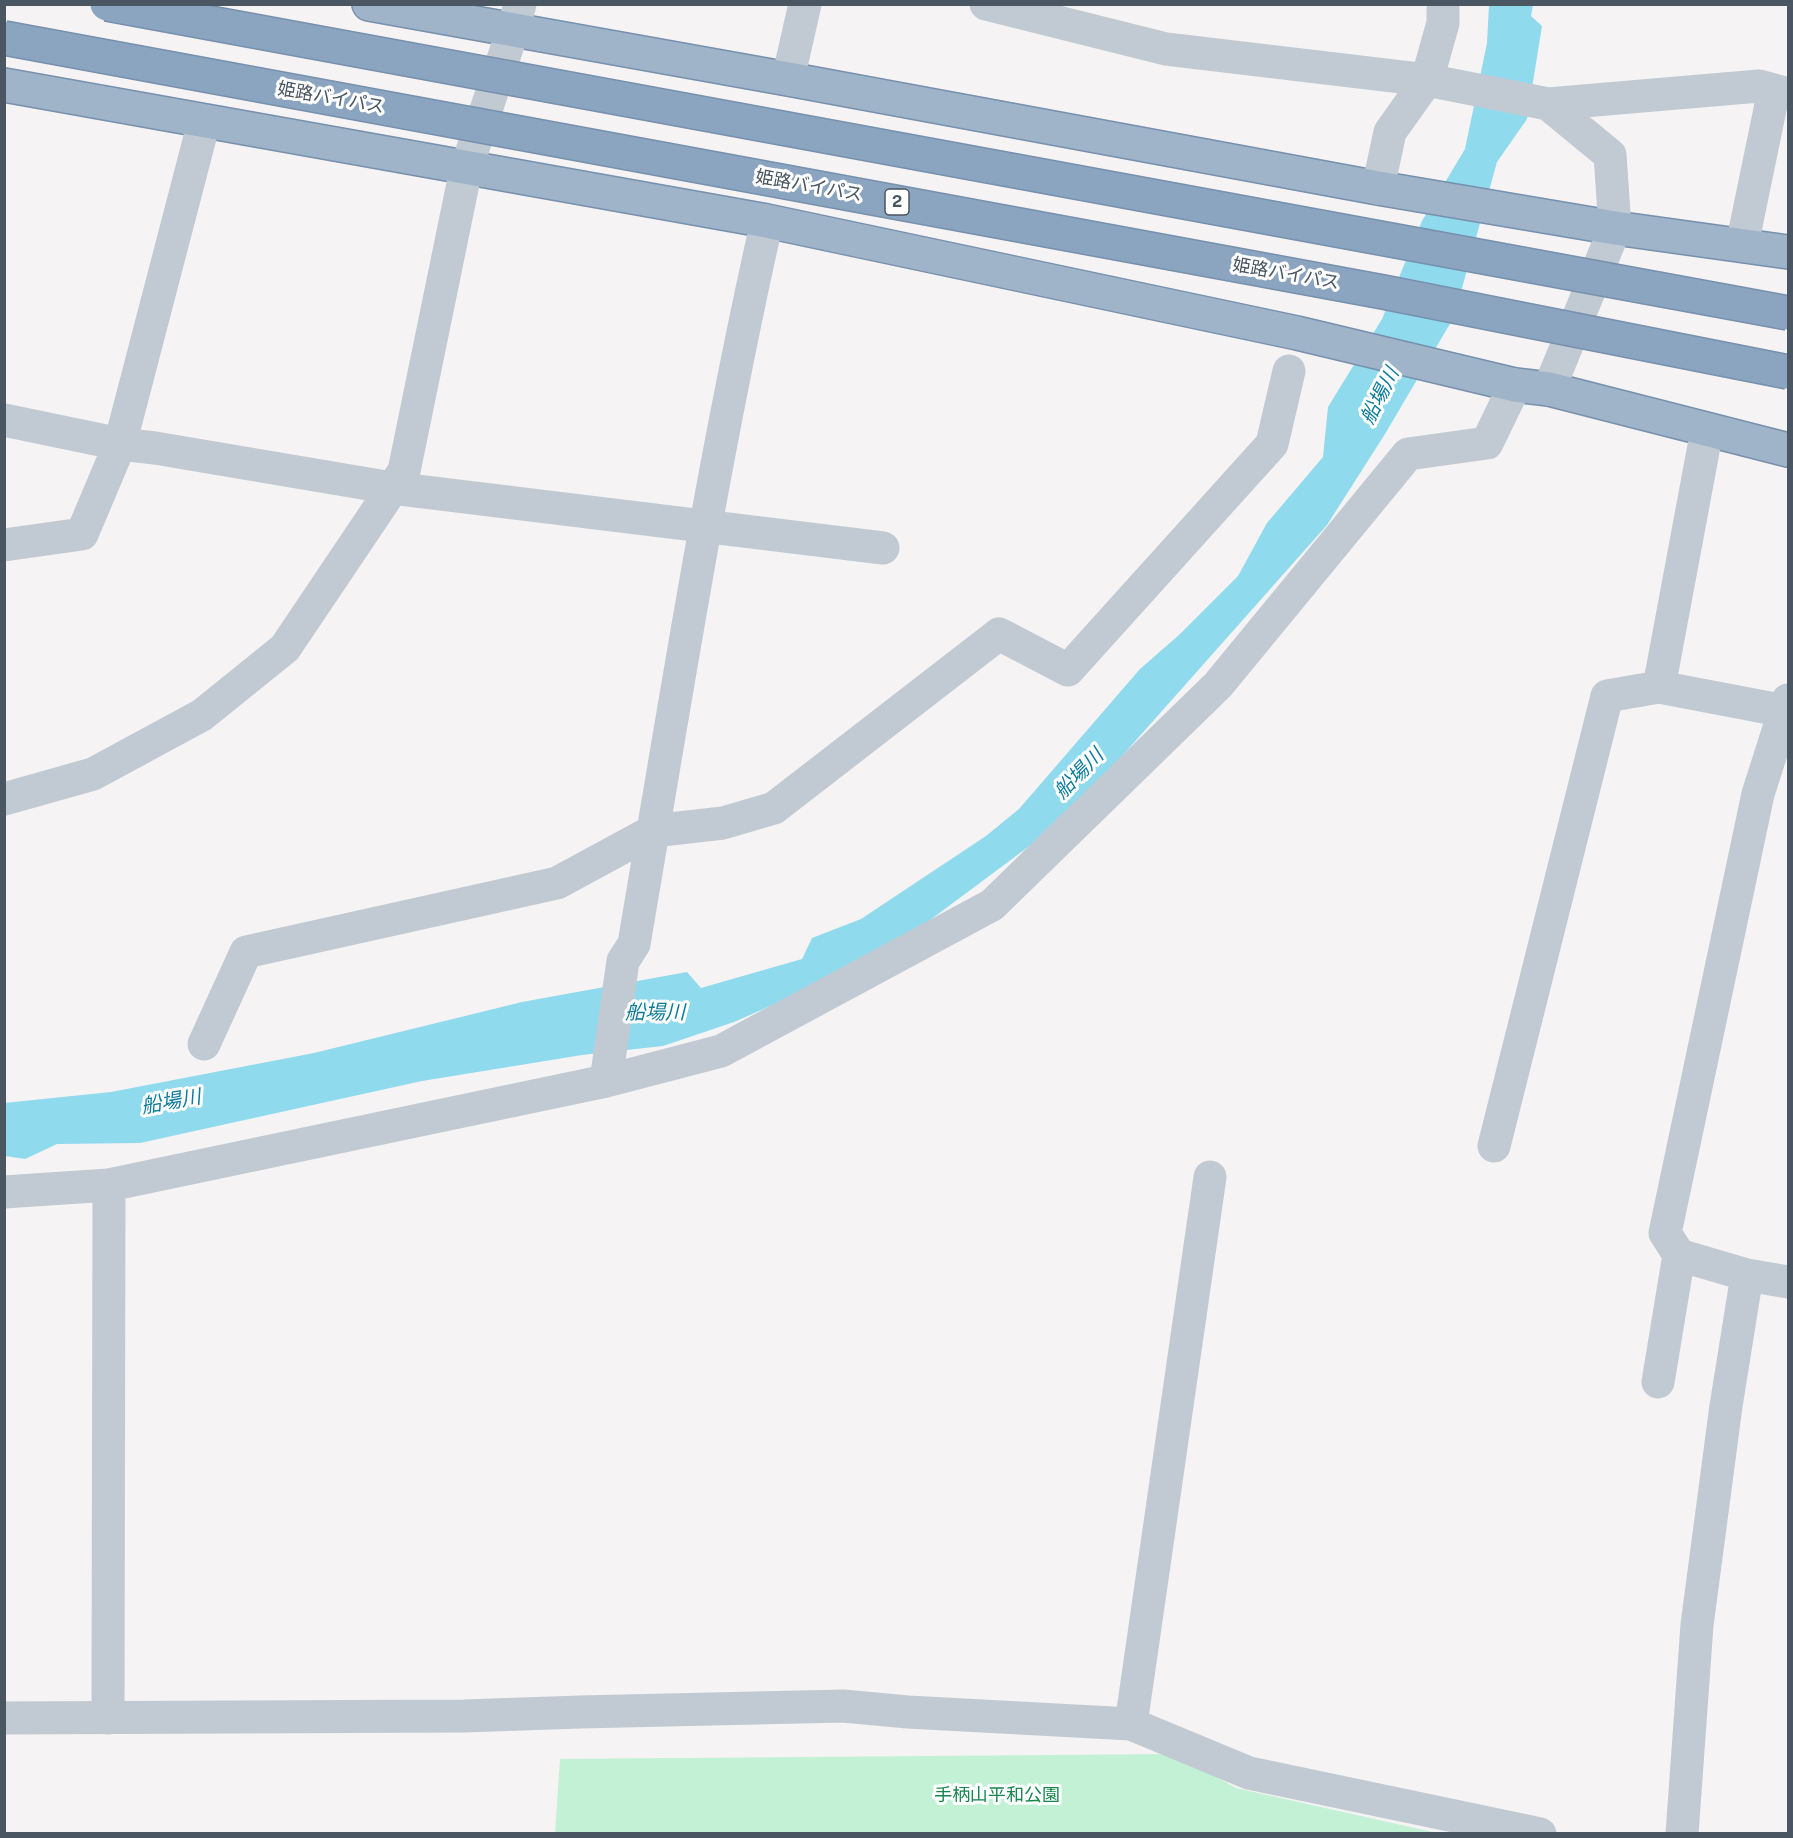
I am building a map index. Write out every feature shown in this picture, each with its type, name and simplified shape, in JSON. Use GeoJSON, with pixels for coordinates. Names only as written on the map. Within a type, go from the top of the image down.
{"type":"FeatureCollection","features":[{"type":"Feature","properties":{"kind":"highway"},"geometry":{"type":"LineString","coordinates":[[107,4],[1788,313]]}},
{"type":"Feature","properties":{"kind":"highway"},"geometry":{"type":"LineString","coordinates":[[369,4],[517,17],[788,79],[1378,188],[1615,228],[1788,252]]}},
{"type":"Feature","properties":{"kind":"highway","name":"姫路バイパス"},"geometry":{"type":"LineString","coordinates":[[4,38],[1383,292],[1788,372]]}},
{"type":"Feature","properties":{"kind":"highway"},"geometry":{"type":"LineString","coordinates":[[4,85],[767,221],[1297,333],[1515,385],[1549,389],[1788,450]]}},
{"type":"Feature","properties":{"kind":"street"},"geometry":{"type":"LineString","coordinates":[[788,79],[805,4]]}},
{"type":"Feature","properties":{"kind":"street"},"geometry":{"type":"LineString","coordinates":[[986,4],[1166,49],[1427,80],[1548,104],[1759,86],[1781,92],[1742,245]]}},
{"type":"Feature","properties":{"kind":"street"},"geometry":{"type":"LineString","coordinates":[[1378,188],[1390,132],[1427,80],[1443,23],[1443,4]]}},
{"type":"Feature","properties":{"kind":"street"},"geometry":{"type":"LineString","coordinates":[[4,799],[93,774],[202,715],[285,648],[404,471],[466,169],[517,17]]}},
{"type":"Feature","properties":{"kind":"street"},"geometry":{"type":"LineString","coordinates":[[1548,104],[1610,155],[1615,228],[1549,389]]}},
{"type":"Feature","properties":{"kind":"street"},"geometry":{"type":"LineString","coordinates":[[4,544],[82,534],[120,444],[204,122]]}},
{"type":"Feature","properties":{"kind":"street"},"geometry":{"type":"LineString","coordinates":[[606,1081],[623,962],[634,944],[706,525],[749,298],[767,221]]}},
{"type":"Feature","properties":{"kind":"street"},"geometry":{"type":"LineString","coordinates":[[204,1044],[246,952],[557,883],[653,831],[723,823],[774,807],[999,634],[1068,669],[1272,444],[1289,371]]}},
{"type":"Feature","properties":{"kind":"street"},"geometry":{"type":"LineString","coordinates":[[4,1192],[109,1185],[606,1081],[721,1051],[992,905],[1218,685],[1408,454],[1487,443],[1515,385]]}},
{"type":"Feature","properties":{"kind":"street"},"geometry":{"type":"LineString","coordinates":[[4,420],[120,444],[392,488],[883,548]]}},
{"type":"Feature","properties":{"kind":"street"},"geometry":{"type":"LineString","coordinates":[[1659,687],[1707,430]]}},
{"type":"Feature","properties":{"kind":"street"},"geometry":{"type":"LineString","coordinates":[[1494,1146],[1607,696],[1659,687],[1787,705],[1758,794],[1665,1233],[1679,1255],[1747,1275],[1788,1282]]}},
{"type":"Feature","properties":{"kind":"street"},"geometry":{"type":"LineString","coordinates":[[1131,1724],[1210,1177]]}},
{"type":"Feature","properties":{"kind":"street"},"geometry":{"type":"LineString","coordinates":[[108,1718],[109,1185]]}},
{"type":"Feature","properties":{"kind":"street"},"geometry":{"type":"LineString","coordinates":[[1658,1382],[1679,1255]]}},
{"type":"Feature","properties":{"kind":"street"},"geometry":{"type":"LineString","coordinates":[[1682,1833],[1697,1625],[1726,1406],[1747,1275]]}},
{"type":"Feature","properties":{"kind":"street"},"geometry":{"type":"LineString","coordinates":[[4,1718],[464,1716],[843,1706],[908,1712],[1131,1724],[1249,1773],[1540,1833]]}},
{"type":"Feature","properties":{"kind":"green space","name":"手柄山平和公園"},"geometry":{"type":"Polygon","coordinates":[[[1175,1754],[1236,1788],[1437,1833],[555,1834],[560,1759],[1175,1754]]]}},
{"type":"Feature","properties":{"kind":"water","name":"船場川"},"geometry":{"type":"Polygon","coordinates":[[[1489,5],[1533,5],[1531,16],[1542,26],[1527,119],[1497,162],[1454,317],[1385,434],[1327,525],[1067,818],[918,929],[827,981],[734,1022],[663,1046],[582,1055],[422,1081],[140,1143],[57,1144],[25,1159],[5,1156],[4,1103],[111,1092],[314,1053],[522,1002],[687,972],[701,988],[802,959],[812,938],[861,919],[986,836],[1019,809],[1140,669],[1179,635],[1238,576],[1267,523],[1323,457],[1328,407],[1382,319],[1422,221],[1465,149],[1487,43],[1489,5]]]}}]}
